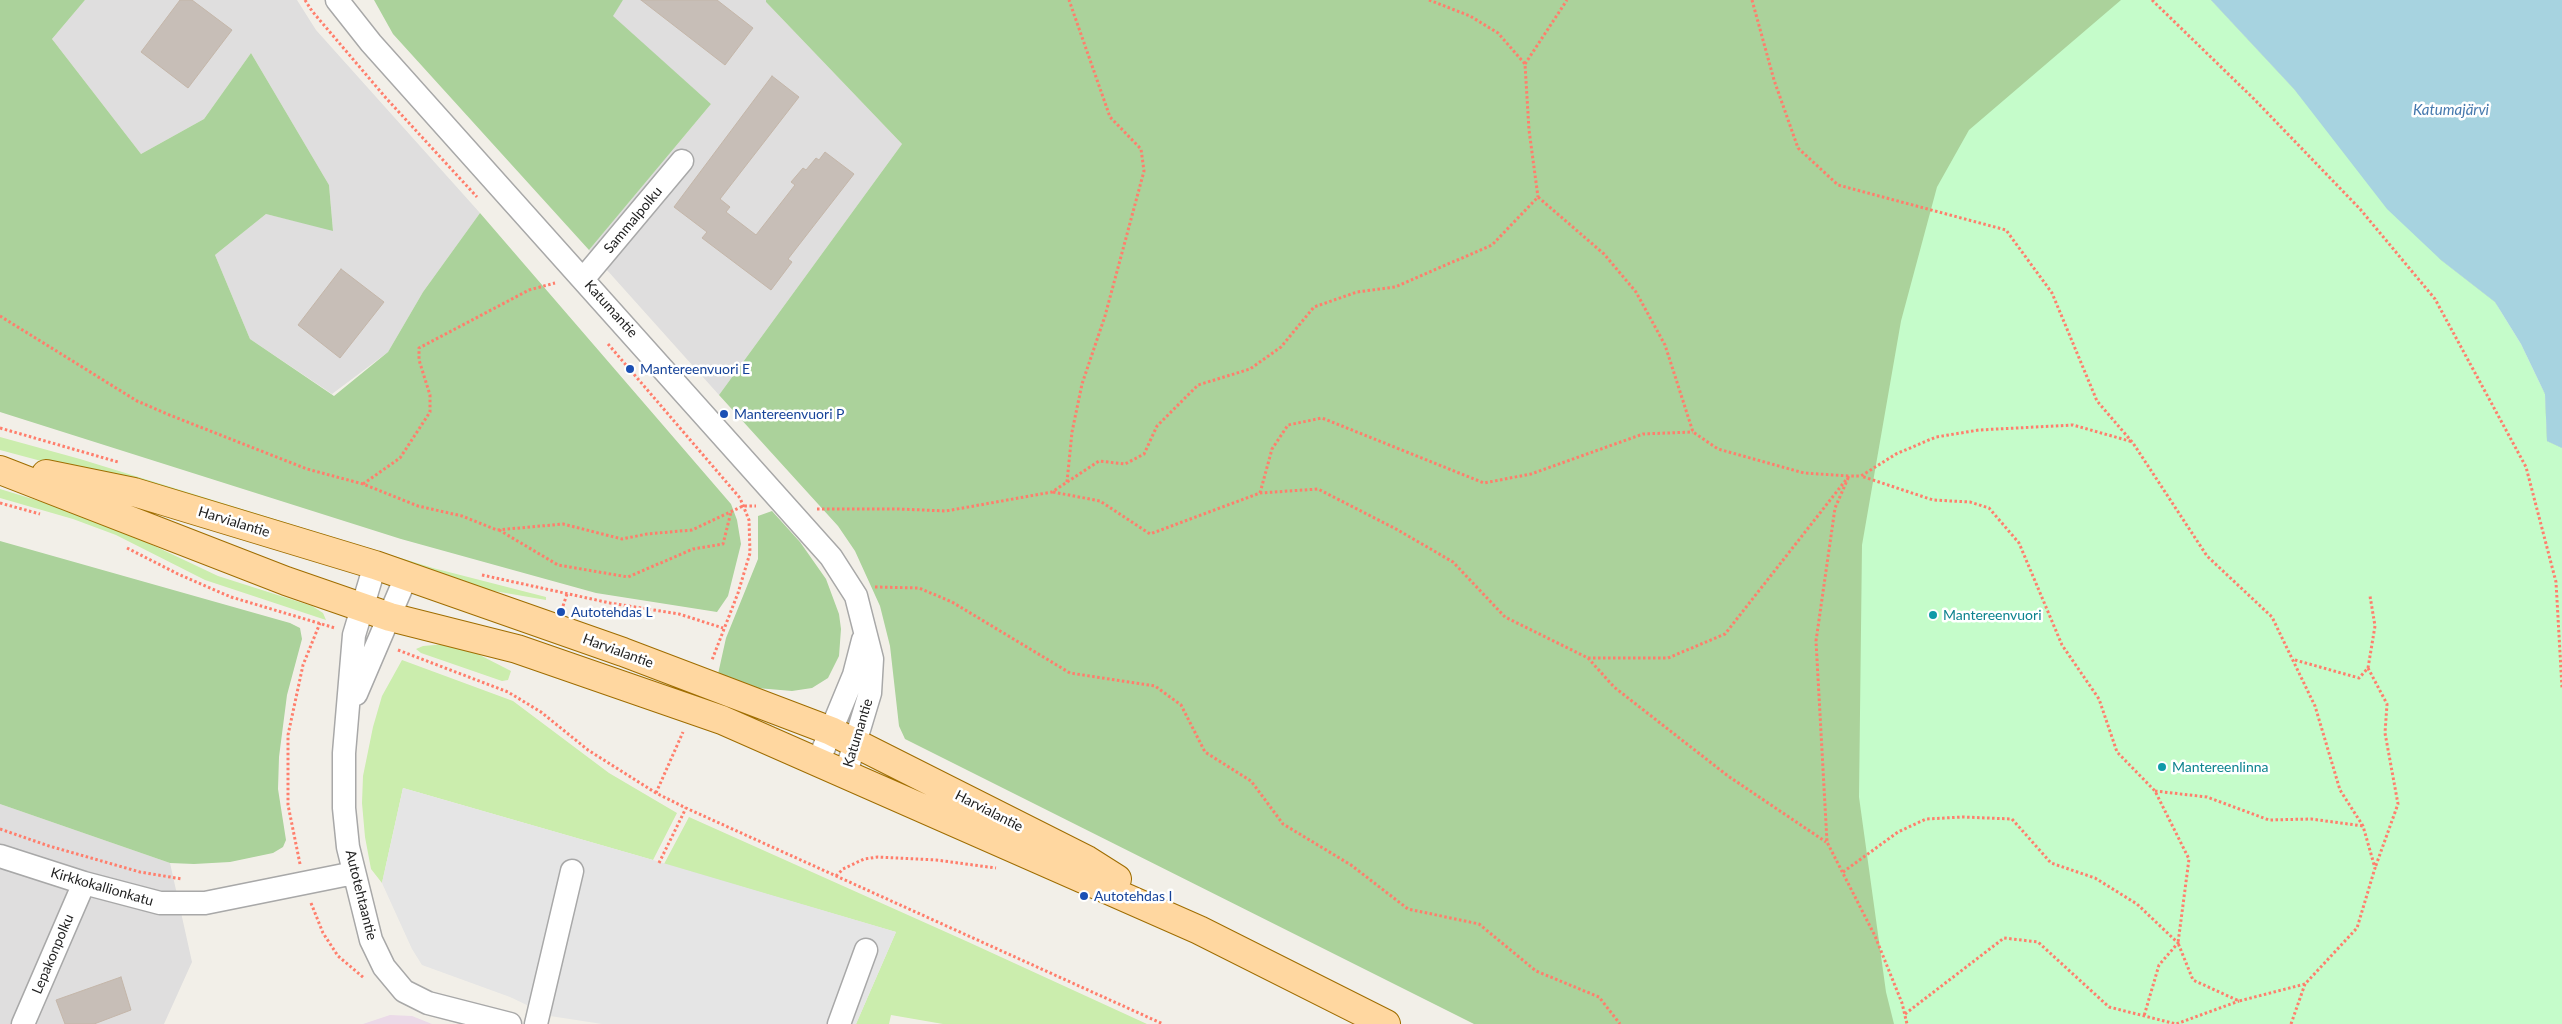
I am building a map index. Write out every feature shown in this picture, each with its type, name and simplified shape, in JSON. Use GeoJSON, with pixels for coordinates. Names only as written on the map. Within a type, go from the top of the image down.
{"type":"FeatureCollection","features":[{"type":"Feature","properties":{"kind":"main road","name":"Harvialantie"},"geometry":{"type":"LineString","coordinates":[[0,464],[134,492],[375,565],[406,578],[623,652],[831,731],[1087,860],[1199,930]]}},
{"type":"Feature","properties":{"kind":"main road","name":"Harvialantie"},"geometry":{"type":"LineString","coordinates":[[0,470],[286,581],[390,618],[518,649],[722,720],[818,762],[845,776],[1199,930],[1386,1024]]}},
{"type":"Feature","properties":{"kind":"street","name":"Katumantie"},"geometry":{"type":"LineString","coordinates":[[338,0],[371,43],[584,278],[830,557],[856,596],[872,659],[870,694],[845,776]]}},
{"type":"Feature","properties":{"kind":"street","name":"Sammalpolku"},"geometry":{"type":"LineString","coordinates":[[584,278],[682,161]]}},
{"type":"Feature","properties":{"kind":"street","name":"Autotehtaantie"},"geometry":{"type":"LineString","coordinates":[[375,565],[354,635],[350,709],[344,753],[344,808],[348,846],[371,940],[384,967],[404,991],[428,1003],[510,1024]]}},
{"type":"Feature","properties":{"kind":"street","name":"Autotehtaantie"},"geometry":{"type":"LineString","coordinates":[[350,709],[406,578]]}},
{"type":"Feature","properties":{"kind":"street","name":"Katumantie"},"geometry":{"type":"LineString","coordinates":[[818,762],[854,675],[866,630]]}},
{"type":"Feature","properties":{"kind":"street","name":"Kirkkokallionkatu"},"geometry":{"type":"LineString","coordinates":[[0,856],[84,883],[160,903],[205,903],[354,873]]}},
{"type":"Feature","properties":{"kind":"street"},"geometry":{"type":"LineString","coordinates":[[536,1024],[572,871]]}},
{"type":"Feature","properties":{"kind":"street","name":"Lepakonpolku"},"geometry":{"type":"LineString","coordinates":[[23,1024],[84,883]]}},
{"type":"Feature","properties":{"kind":"street"},"geometry":{"type":"LineString","coordinates":[[839,1024],[866,950]]}},
{"type":"Feature","properties":{"kind":"path"},"geometry":{"type":"LineString","coordinates":[[305,0],[312,11],[386,98],[484,205]]}},
{"type":"Feature","properties":{"kind":"path"},"geometry":{"type":"LineString","coordinates":[[1067,483],[1072,432],[1082,384],[1105,316],[1144,171],[1141,149],[1110,117],[1069,0]]}},
{"type":"Feature","properties":{"kind":"path"},"geometry":{"type":"LineString","coordinates":[[1429,0],[1470,16],[1498,33],[1524,64],[1529,130],[1538,197],[1604,254],[1636,292],[1665,345],[1692,432]]}},
{"type":"Feature","properties":{"kind":"path"},"geometry":{"type":"LineString","coordinates":[[1524,64],[1567,0]]}},
{"type":"Feature","properties":{"kind":"path"},"geometry":{"type":"LineString","coordinates":[[1752,0],[1774,80],[1798,148],[1838,185],[2006,230],[2052,293],[2097,401],[2133,443],[2207,556],[2272,617],[2315,706],[2340,790],[2363,826],[2375,868]]}},
{"type":"Feature","properties":{"kind":"path"},"geometry":{"type":"LineString","coordinates":[[2152,0],[2254,99],[2360,208],[2435,299],[2526,467],[2556,582],[2562,688]]}},
{"type":"Feature","properties":{"kind":"path"},"geometry":{"type":"LineString","coordinates":[[815,509],[899,509],[946,512],[1052,492],[1099,461],[1125,464],[1144,454],[1157,426],[1198,385],[1250,370],[1282,347],[1314,307],[1357,292],[1395,287],[1492,245],[1538,197]]}},
{"type":"Feature","properties":{"kind":"path"},"geometry":{"type":"LineString","coordinates":[[549,276],[560,288]]}},
{"type":"Feature","properties":{"kind":"path"},"geometry":{"type":"LineString","coordinates":[[363,484],[400,458],[430,412],[430,395],[419,360],[419,348],[528,290],[555,283]]}},
{"type":"Feature","properties":{"kind":"path"},"geometry":{"type":"LineString","coordinates":[[0,316],[137,401],[307,469],[363,484],[418,506],[462,516],[497,530],[558,565],[628,577],[693,549],[722,544],[731,512]]}},
{"type":"Feature","properties":{"kind":"path"},"geometry":{"type":"LineString","coordinates":[[604,339],[740,498],[749,520],[750,552],[738,593],[711,663]]}},
{"type":"Feature","properties":{"kind":"path"},"geometry":{"type":"LineString","coordinates":[[1260,493],[1272,449],[1288,425],[1322,418],[1484,483],[1531,474],[1643,434],[1692,432],[1718,449],[1804,473],[1861,476],[1933,500],[1970,502],[1990,508],[2020,543],[2062,645],[2098,699],[2117,752],[2155,791],[2189,859],[2178,943],[2159,965],[2144,1016]]}},
{"type":"Feature","properties":{"kind":"path"},"geometry":{"type":"LineString","coordinates":[[1861,476],[1896,454],[1936,436],[1980,430],[2073,425],[2133,443]]}},
{"type":"Feature","properties":{"kind":"path"},"geometry":{"type":"LineString","coordinates":[[1588,658],[1668,658],[1725,634],[1849,476]]}},
{"type":"Feature","properties":{"kind":"path"},"geometry":{"type":"LineString","coordinates":[[1849,476],[1835,508],[1816,641],[1827,842],[1875,936],[1902,1003],[1907,1024]]}},
{"type":"Feature","properties":{"kind":"path"},"geometry":{"type":"LineString","coordinates":[[1052,492],[1100,502],[1150,534],[1260,493],[1318,489],[1396,529],[1453,562],[1506,617],[1588,658],[1614,687],[1728,776],[1827,842]]}},
{"type":"Feature","properties":{"kind":"path"},"geometry":{"type":"LineString","coordinates":[[0,503],[41,514]]}},
{"type":"Feature","properties":{"kind":"path"},"geometry":{"type":"LineString","coordinates":[[497,530],[563,524],[622,539],[647,534],[692,530],[743,506]]}},
{"type":"Feature","properties":{"kind":"path"},"geometry":{"type":"LineString","coordinates":[[121,544],[178,574],[231,597],[354,635]]}},
{"type":"Feature","properties":{"kind":"path"},"geometry":{"type":"LineString","coordinates":[[847,583],[873,587],[919,588],[952,602],[1070,674],[1155,686],[1181,705],[1205,752],[1251,780],[1283,824],[1351,865],[1408,909],[1479,924],[1536,972],[1599,998],[1620,1024]]}},
{"type":"Feature","properties":{"kind":"path"},"geometry":{"type":"LineString","coordinates":[[561,612],[567,594]]}},
{"type":"Feature","properties":{"kind":"path"},"geometry":{"type":"LineString","coordinates":[[2294,660],[2359,678],[2368,668],[2375,626],[2370,596]]}},
{"type":"Feature","properties":{"kind":"path"},"geometry":{"type":"LineString","coordinates":[[320,623],[303,665],[288,735],[288,805],[303,883],[324,933],[338,956],[366,979]]}},
{"type":"Feature","properties":{"kind":"path"},"geometry":{"type":"LineString","coordinates":[[379,643],[508,692],[540,712],[588,750],[656,793],[686,808],[1163,1024]]}},
{"type":"Feature","properties":{"kind":"path"},"geometry":{"type":"LineString","coordinates":[[2291,1024],[2305,984],[2356,928],[2398,804],[2385,733],[2386,704],[2368,668]]}},
{"type":"Feature","properties":{"kind":"path"},"geometry":{"type":"LineString","coordinates":[[656,793],[684,729]]}},
{"type":"Feature","properties":{"kind":"path"},"geometry":{"type":"LineString","coordinates":[[2155,791],[2207,797],[2269,820],[2311,819],[2363,826]]}},
{"type":"Feature","properties":{"kind":"path"},"geometry":{"type":"LineString","coordinates":[[659,863],[686,808]]}},
{"type":"Feature","properties":{"kind":"path"},"geometry":{"type":"LineString","coordinates":[[1843,872],[1898,832],[1926,819],[1963,817],[2012,819],[2051,863],[2094,878],[2136,904],[2178,943],[2193,980],[2239,1001]]}},
{"type":"Feature","properties":{"kind":"path"},"geometry":{"type":"LineString","coordinates":[[0,830],[140,872],[187,879]]}},
{"type":"Feature","properties":{"kind":"path"},"geometry":{"type":"LineString","coordinates":[[836,876],[843,869],[864,859],[878,856],[936,860],[1000,869]]}},
{"type":"Feature","properties":{"kind":"path"},"geometry":{"type":"LineString","coordinates":[[290,863],[299,861]]}},
{"type":"Feature","properties":{"kind":"path"},"geometry":{"type":"LineString","coordinates":[[1905,1014],[2004,938],[2038,942],[2109,1007],[2176,1024],[2239,1001],[2305,984]]}},
{"type":"Feature","properties":{"kind":"shaded area"},"geometry":{"type":"Polygon","coordinates":[[[85,0],[297,0],[316,30],[480,213],[423,292],[388,352],[332,394],[250,339],[215,255],[266,214],[333,230],[329,185],[251,53],[204,119],[141,154],[52,39],[85,0]]]}},
{"type":"Feature","properties":{"kind":"shaded area"},"geometry":{"type":"Polygon","coordinates":[[[623,0],[766,0],[902,144],[719,395],[589,250],[711,104],[612,16],[623,0]]]}},
{"type":"Feature","properties":{"kind":"shaded area"},"geometry":{"type":"Polygon","coordinates":[[[403,788],[896,932],[856,1024],[602,1024],[550,1016],[510,997],[422,965],[412,949],[382,883],[403,788]]]}},
{"type":"Feature","properties":{"kind":"shaded area"},"geometry":{"type":"Polygon","coordinates":[[[0,804],[170,863],[192,962],[164,1024],[0,1024],[0,804]]]}},
{"type":"Feature","properties":{"kind":"shaded area"},"geometry":{"type":"Polygon","coordinates":[[[390,1015],[412,1016],[432,1024],[363,1024],[390,1015]]]}},
{"type":"Feature","properties":{"kind":"green space"},"geometry":{"type":"Polygon","coordinates":[[[0,0],[85,0],[52,39],[141,154],[204,119],[251,53],[329,185],[333,231],[266,214],[215,255],[250,339],[334,396],[388,352],[423,292],[480,213],[731,504],[737,520],[741,544],[728,596],[717,612],[596,593],[401,539],[0,412],[0,0]]]}},
{"type":"Feature","properties":{"kind":"green space"},"geometry":{"type":"Polygon","coordinates":[[[374,0],[623,0],[613,16],[711,104],[589,250],[393,34],[374,0]]]}},
{"type":"Feature","properties":{"kind":"green space"},"geometry":{"type":"Polygon","coordinates":[[[766,0],[2211,0],[2294,89],[2441,260],[2495,302],[2545,394],[2547,441],[2562,448],[2562,1024],[1474,1024],[905,739],[899,726],[890,646],[880,606],[855,551],[838,526],[719,395],[902,144],[766,0]]]}},
{"type":"Feature","properties":{"kind":"green space","name":"Mantereenlinna"},"geometry":{"type":"Polygon","coordinates":[[[2121,0],[2211,0],[2294,89],[2441,260],[2495,302],[2521,344],[2545,394],[2547,441],[2562,448],[2562,1024],[1894,1024],[1886,992],[1859,797],[1862,545],[1901,321],[1937,187],[1969,130],[2121,0]]]}},
{"type":"Feature","properties":{"kind":"green space"},"geometry":{"type":"Polygon","coordinates":[[[0,437],[80,459],[433,568],[546,597],[546,600],[477,588],[161,493],[0,450],[0,437]]]}},
{"type":"Feature","properties":{"kind":"green space"},"geometry":{"type":"Polygon","coordinates":[[[0,489],[72,511],[127,533],[218,576],[312,606],[323,613],[326,620],[205,580],[116,535],[73,519],[0,498],[0,489]]]}},
{"type":"Feature","properties":{"kind":"green space"},"geometry":{"type":"Polygon","coordinates":[[[772,511],[800,542],[826,579],[839,614],[841,629],[839,656],[828,678],[812,688],[792,691],[757,688],[718,674],[726,638],[758,559],[758,516],[772,511]]]}},
{"type":"Feature","properties":{"kind":"green space"},"geometry":{"type":"Polygon","coordinates":[[[0,541],[290,623],[300,628],[302,639],[287,695],[279,757],[278,789],[286,840],[283,847],[273,853],[230,862],[170,863],[0,804],[0,541]]]}},
{"type":"Feature","properties":{"kind":"green space"},"geometry":{"type":"Polygon","coordinates":[[[447,644],[468,649],[511,671],[508,680],[502,681],[421,653],[416,649],[423,646],[447,644]]]}},
{"type":"Feature","properties":{"kind":"green space"},"geometry":{"type":"Polygon","coordinates":[[[402,660],[513,701],[609,773],[677,813],[653,860],[403,788],[382,883],[371,869],[365,837],[362,803],[363,776],[373,727],[382,696],[402,660]]]}},
{"type":"Feature","properties":{"kind":"green space"},"geometry":{"type":"Polygon","coordinates":[[[689,817],[1147,1024],[943,1024],[891,1015],[889,1024],[856,1024],[896,932],[664,864],[689,817]]]}},
{"type":"Feature","properties":{"kind":"water","name":"Katumajärvi"},"geometry":{"type":"Polygon","coordinates":[[[2211,0],[2562,0],[2562,448],[2547,441],[2545,394],[2521,344],[2495,302],[2441,260],[2387,209],[2294,89],[2211,0]]]}},
{"type":"Feature","properties":{"kind":"building"},"geometry":{"type":"Polygon","coordinates":[[[180,0],[192,0],[232,30],[188,88],[141,52],[180,0]]]}},
{"type":"Feature","properties":{"kind":"building"},"geometry":{"type":"Polygon","coordinates":[[[641,0],[717,0],[753,28],[725,65],[641,0]]]}},
{"type":"Feature","properties":{"kind":"building"},"geometry":{"type":"Polygon","coordinates":[[[772,76],[799,97],[720,199],[730,207],[726,212],[756,235],[795,185],[791,182],[803,168],[806,170],[816,158],[819,160],[825,152],[854,174],[788,259],[792,262],[771,290],[702,238],[707,232],[674,207],[772,76]]]}},
{"type":"Feature","properties":{"kind":"building"},"geometry":{"type":"Polygon","coordinates":[[[341,269],[384,302],[340,358],[298,325],[341,269]]]}},
{"type":"Feature","properties":{"kind":"building"},"geometry":{"type":"Polygon","coordinates":[[[121,977],[131,1010],[94,1024],[65,1024],[56,1000],[121,977]]]}},
{"type":"Feature","properties":{"kind":"place","name":"Mantereenvuori E"},"geometry":{"type":"Point","coordinates":[630,369]}},
{"type":"Feature","properties":{"kind":"place","name":"Mantereenvuori P"},"geometry":{"type":"Point","coordinates":[724,414]}},
{"type":"Feature","properties":{"kind":"place","name":"Autotehdas L"},"geometry":{"type":"Point","coordinates":[561,612]}},
{"type":"Feature","properties":{"kind":"place","name":"Mantereenvuori"},"geometry":{"type":"Point","coordinates":[1933,615]}},
{"type":"Feature","properties":{"kind":"place","name":"Mantereenlinna"},"geometry":{"type":"Point","coordinates":[2162,767]}},
{"type":"Feature","properties":{"kind":"place","name":"Autotehdas I"},"geometry":{"type":"Point","coordinates":[1084,896]}}]}
